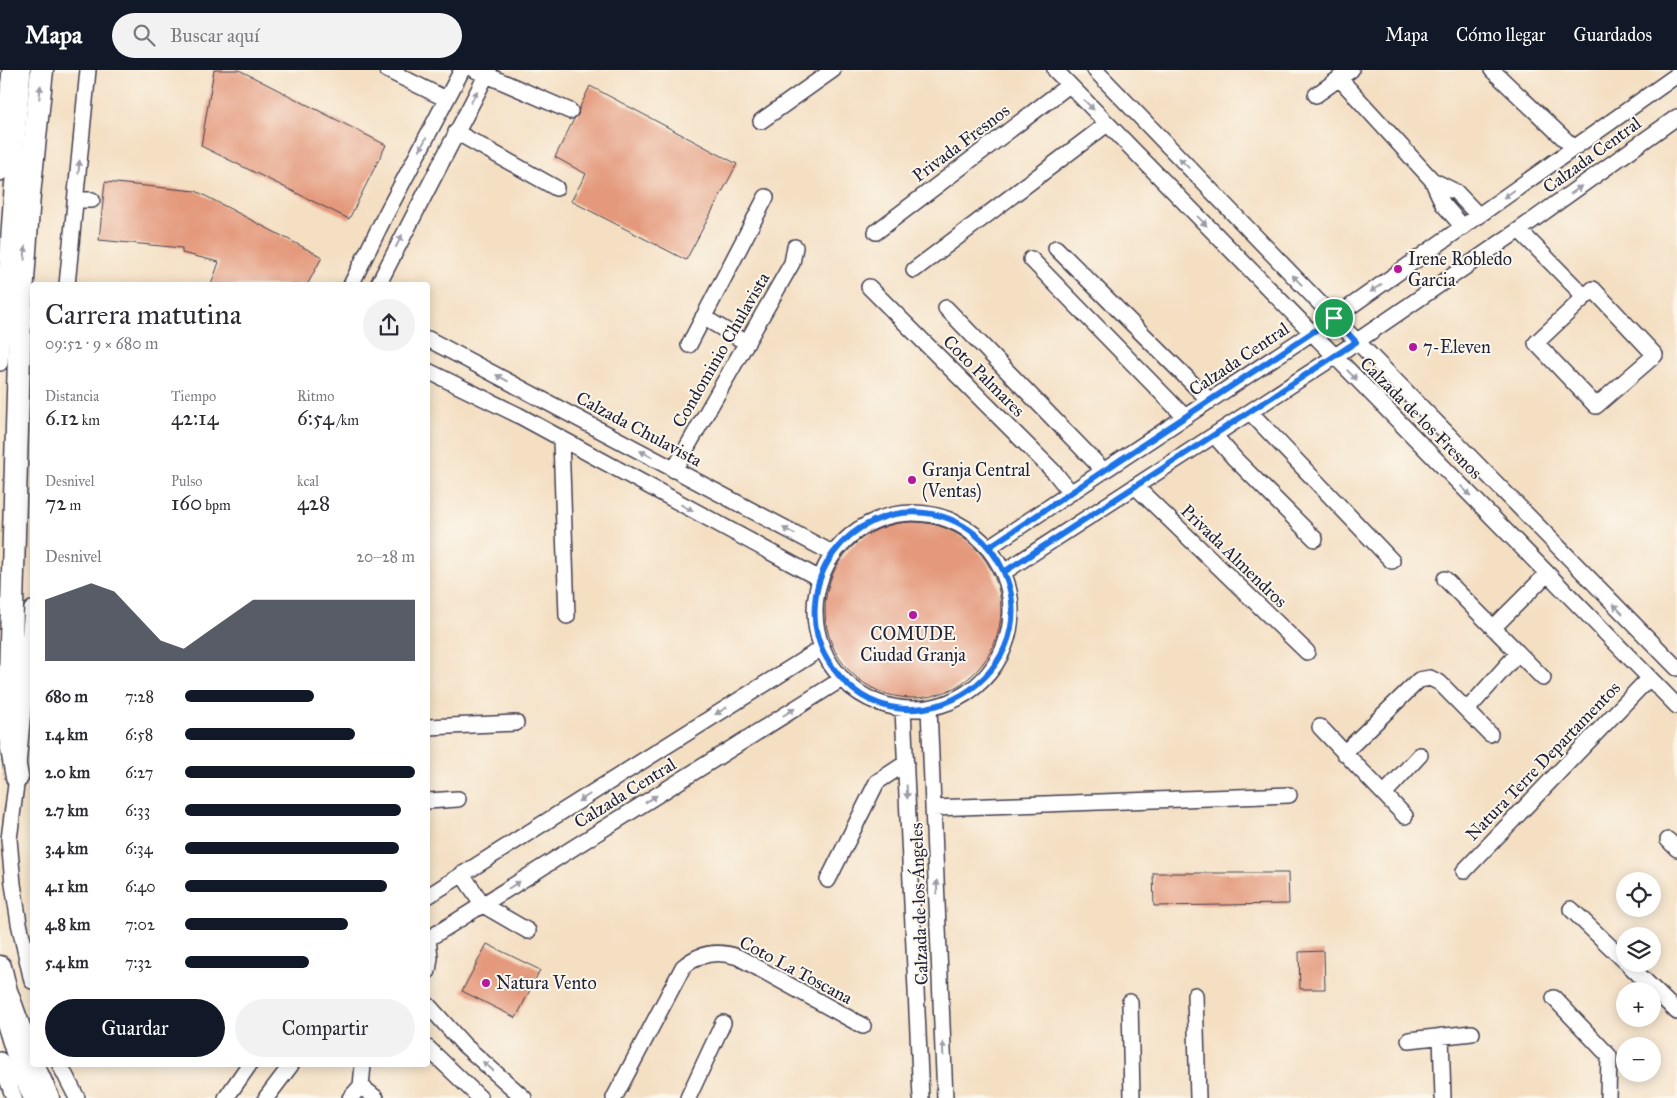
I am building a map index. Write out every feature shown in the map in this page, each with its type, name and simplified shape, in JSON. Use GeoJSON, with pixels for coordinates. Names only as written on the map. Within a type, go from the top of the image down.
{"type":"FeatureCollection","features":[{"type":"Feature","properties":{"kind":"highway"},"geometry":{"type":"LineString","coordinates":[[0,511],[20,322],[29,195],[42,70]]}},
{"type":"Feature","properties":{"kind":"highway"},"geometry":{"type":"LineString","coordinates":[[20,322],[8,713],[9,732],[25,775]]}},
{"type":"Feature","properties":{"kind":"highway"},"geometry":{"type":"LineString","coordinates":[[0,967],[6,991],[30,1056]]}},
{"type":"Feature","properties":{"kind":"highway"},"geometry":{"type":"LineString","coordinates":[[34,1067],[48,1098]]}},
{"type":"Feature","properties":{"kind":"street"},"geometry":{"type":"LineString","coordinates":[[0,173],[10,70]]}},
{"type":"Feature","properties":{"kind":"street"},"geometry":{"type":"LineString","coordinates":[[0,363],[12,190],[23,70]]}},
{"type":"Feature","properties":{"kind":"street"},"geometry":{"type":"LineString","coordinates":[[67,282],[88,70]]}},
{"type":"Feature","properties":{"kind":"street"},"geometry":{"type":"LineString","coordinates":[[387,70],[446,99]]}},
{"type":"Feature","properties":{"kind":"street"},"geometry":{"type":"LineString","coordinates":[[352,282],[401,184],[462,70]]}},
{"type":"Feature","properties":{"kind":"street"},"geometry":{"type":"LineString","coordinates":[[761,121],[833,70]]}},
{"type":"Feature","properties":{"kind":"street","name":"Calzada de los Fresnos"},"geometry":{"type":"LineString","coordinates":[[1055,70],[1311,334],[1677,706]]}},
{"type":"Feature","properties":{"kind":"street","name":"Calzada de los Fresnos"},"geometry":{"type":"LineString","coordinates":[[1095,70],[1356,342],[1677,668]]}},
{"type":"Feature","properties":{"kind":"street"},"geometry":{"type":"LineString","coordinates":[[1492,70],[1574,148]]}},
{"type":"Feature","properties":{"kind":"street"},"geometry":{"type":"LineString","coordinates":[[380,282],[456,132],[483,72],[570,111]]}},
{"type":"Feature","properties":{"kind":"street"},"geometry":{"type":"LineString","coordinates":[[1316,95],[1345,74],[1432,180],[1443,204],[1462,227]]}},
{"type":"Feature","properties":{"kind":"street","name":"Calzada Central"},"geometry":{"type":"LineString","coordinates":[[989,547],[1311,334],[1677,75]]}},
{"type":"Feature","properties":{"kind":"street","name":"Privada Fresnos"},"geometry":{"type":"LineString","coordinates":[[876,232],[1069,85]]}},
{"type":"Feature","properties":{"kind":"street","name":"Calzada Central"},"geometry":{"type":"LineString","coordinates":[[1004,572],[1334,357],[1519,230],[1677,117]]}},
{"type":"Feature","properties":{"kind":"street"},"geometry":{"type":"LineString","coordinates":[[914,270],[1107,124]]}},
{"type":"Feature","properties":{"kind":"street"},"geometry":{"type":"LineString","coordinates":[[456,132],[556,188]]}},
{"type":"Feature","properties":{"kind":"street"},"geometry":{"type":"LineString","coordinates":[[1432,180],[1456,192],[1479,216]]}},
{"type":"Feature","properties":{"kind":"street"},"geometry":{"type":"LineString","coordinates":[[401,184],[423,195]]}},
{"type":"Feature","properties":{"kind":"street","name":"Condominio Chulavista"},"geometry":{"type":"LineString","coordinates":[[688,345],[766,197]]}},
{"type":"Feature","properties":{"kind":"street"},"geometry":{"type":"LineString","coordinates":[[76,200],[92,200]]}},
{"type":"Feature","properties":{"kind":"street"},"geometry":{"type":"LineString","coordinates":[[1519,230],[1585,297]]}},
{"type":"Feature","properties":{"kind":"street","name":"Condominio Chulavista"},"geometry":{"type":"LineString","coordinates":[[674,470],[792,263],[795,247]]}},
{"type":"Feature","properties":{"kind":"street"},"geometry":{"type":"LineString","coordinates":[[1056,248],[1210,401]]}},
{"type":"Feature","properties":{"kind":"street"},"geometry":{"type":"LineString","coordinates":[[1031,259],[1186,417]]}},
{"type":"Feature","properties":{"kind":"street","name":"Coto Palmares"},"geometry":{"type":"LineString","coordinates":[[869,287],[1056,473],[1071,493]]}},
{"type":"Feature","properties":{"kind":"street"},"geometry":{"type":"LineString","coordinates":[[1593,290],[1656,355],[1596,406],[1536,343],[1585,297],[1593,290]]}},
{"type":"Feature","properties":{"kind":"street"},"geometry":{"type":"LineString","coordinates":[[946,308],[1104,471]]}},
{"type":"Feature","properties":{"kind":"street"},"geometry":{"type":"LineString","coordinates":[[703,317],[747,343]]}},
{"type":"Feature","properties":{"kind":"street","name":"Calzada Chulavista"},"geometry":{"type":"LineString","coordinates":[[430,340],[832,554]]}},
{"type":"Feature","properties":{"kind":"street"},"geometry":{"type":"LineString","coordinates":[[430,372],[518,415],[560,440],[820,579]]}},
{"type":"Feature","properties":{"kind":"street"},"geometry":{"type":"LineString","coordinates":[[518,415],[530,392]]}},
{"type":"Feature","properties":{"kind":"street"},"geometry":{"type":"LineString","coordinates":[[1250,412],[1392,561]]}},
{"type":"Feature","properties":{"kind":"street"},"geometry":{"type":"LineString","coordinates":[[1215,436],[1235,459],[1315,539]]}},
{"type":"Feature","properties":{"kind":"street"},"geometry":{"type":"LineString","coordinates":[[560,440],[567,616]]}},
{"type":"Feature","properties":{"kind":"street","name":"Privada Almendros"},"geometry":{"type":"LineString","coordinates":[[1136,487],[1306,652]]}},
{"type":"Feature","properties":{"kind":"street"},"geometry":{"type":"LineString","coordinates":[[919,512],[939,516],[958,522],[974,533],[989,547],[1004,572],[1011,597],[1012,622],[1006,647],[993,669],[976,687],[954,701],[929,708],[903,709],[886,705],[870,699],[855,690],[842,679],[830,664],[816,631],[814,614],[815,596],[820,579],[832,554],[846,538],[862,527],[880,518],[899,513],[919,512]]}},
{"type":"Feature","properties":{"kind":"street"},"geometry":{"type":"LineString","coordinates":[[1493,628],[1547,574]]}},
{"type":"Feature","properties":{"kind":"street"},"geometry":{"type":"LineString","coordinates":[[1445,580],[1543,678]]}},
{"type":"Feature","properties":{"kind":"street"},"geometry":{"type":"LineString","coordinates":[[30,630],[20,732],[25,775],[9,839],[12,884],[30,972]]}},
{"type":"Feature","properties":{"kind":"street"},"geometry":{"type":"LineString","coordinates":[[1625,652],[1644,634]]}},
{"type":"Feature","properties":{"kind":"street","name":"Calzada Central"},"geometry":{"type":"LineString","coordinates":[[430,895],[822,648]]}},
{"type":"Feature","properties":{"kind":"street"},"geometry":{"type":"LineString","coordinates":[[1467,710],[1518,653]]}},
{"type":"Feature","properties":{"kind":"street"},"geometry":{"type":"LineString","coordinates":[[1344,753],[1419,680],[1430,678],[1440,683],[1490,734]]}},
{"type":"Feature","properties":{"kind":"street","name":"Natura Terre Departamentos"},"geometry":{"type":"LineString","coordinates":[[1464,871],[1649,678]]}},
{"type":"Feature","properties":{"kind":"street","name":"Calzada Central"},"geometry":{"type":"LineString","coordinates":[[430,938],[842,679]]}},
{"type":"Feature","properties":{"kind":"street","name":"Calzada de los Ángeles"},"geometry":{"type":"LineString","coordinates":[[929,708],[945,1098]]}},
{"type":"Feature","properties":{"kind":"street","name":"Calzada de los Ángeles"},"geometry":{"type":"LineString","coordinates":[[903,709],[921,1098]]}},
{"type":"Feature","properties":{"kind":"street"},"geometry":{"type":"LineString","coordinates":[[430,727],[516,723]]}},
{"type":"Feature","properties":{"kind":"street"},"geometry":{"type":"LineString","coordinates":[[1320,727],[1405,816]]}},
{"type":"Feature","properties":{"kind":"street"},"geometry":{"type":"LineString","coordinates":[[1384,794],[1420,755]]}},
{"type":"Feature","properties":{"kind":"street"},"geometry":{"type":"LineString","coordinates":[[828,880],[877,782],[906,763]]}},
{"type":"Feature","properties":{"kind":"street"},"geometry":{"type":"LineString","coordinates":[[933,808],[1288,795]]}},
{"type":"Feature","properties":{"kind":"street"},"geometry":{"type":"LineString","coordinates":[[430,801],[458,799]]}},
{"type":"Feature","properties":{"kind":"street"},"geometry":{"type":"LineString","coordinates":[[462,874],[483,905],[528,931]]}},
{"type":"Feature","properties":{"kind":"street"},"geometry":{"type":"LineString","coordinates":[[1571,908],[1616,952]]}},
{"type":"Feature","properties":{"kind":"street","name":"Coto La Toscana"},"geometry":{"type":"LineString","coordinates":[[614,1098],[683,967],[700,955],[721,953],[738,957],[863,1026]]}},
{"type":"Feature","properties":{"kind":"street"},"geometry":{"type":"LineString","coordinates":[[1636,972],[1677,1012]]}},
{"type":"Feature","properties":{"kind":"street"},"geometry":{"type":"LineString","coordinates":[[1195,995],[1198,1098]]}},
{"type":"Feature","properties":{"kind":"street"},"geometry":{"type":"LineString","coordinates":[[1554,998],[1609,1056],[1608,1098]]}},
{"type":"Feature","properties":{"kind":"street"},"geometry":{"type":"LineString","coordinates":[[1130,1002],[1132,1098]]}},
{"type":"Feature","properties":{"kind":"street"},"geometry":{"type":"LineString","coordinates":[[430,1008],[464,1045],[524,1098]]}},
{"type":"Feature","properties":{"kind":"street"},"geometry":{"type":"LineString","coordinates":[[0,1009],[19,1070],[31,1098]]}},
{"type":"Feature","properties":{"kind":"street"},"geometry":{"type":"LineString","coordinates":[[688,1098],[723,1023]]}},
{"type":"Feature","properties":{"kind":"street"},"geometry":{"type":"LineString","coordinates":[[1409,1040],[1472,1033]]}},
{"type":"Feature","properties":{"kind":"street"},"geometry":{"type":"LineString","coordinates":[[1441,1036],[1443,1098]]}},
{"type":"Feature","properties":{"kind":"street"},"geometry":{"type":"LineString","coordinates":[[430,1050],[480,1098]]}},
{"type":"Feature","properties":{"kind":"street"},"geometry":{"type":"LineString","coordinates":[[0,1060],[14,1098]]}},
{"type":"Feature","properties":{"kind":"street"},"geometry":{"type":"LineString","coordinates":[[61,1067],[77,1098]]}},
{"type":"Feature","properties":{"kind":"street"},"geometry":{"type":"LineString","coordinates":[[226,1098],[248,1067]]}},
{"type":"Feature","properties":{"kind":"street"},"geometry":{"type":"LineString","coordinates":[[266,1098],[289,1067]]}},
{"type":"Feature","properties":{"kind":"street"},"geometry":{"type":"LineString","coordinates":[[350,1098],[361,1086],[362,1067]]}},
{"type":"Feature","properties":{"kind":"street"},"geometry":{"type":"LineString","coordinates":[[361,1086],[376,1098]]}},
{"type":"Feature","properties":{"kind":"building"},"geometry":{"type":"Polygon","coordinates":[[[214,70],[239,70],[386,145],[349,219],[201,146],[214,70]]]}},
{"type":"Feature","properties":{"kind":"building"},"geometry":{"type":"Polygon","coordinates":[[[590,86],[737,164],[686,260],[571,201],[586,174],[555,157],[574,119],[578,115],[590,86]]]}},
{"type":"Feature","properties":{"kind":"building"},"geometry":{"type":"Polygon","coordinates":[[[105,182],[196,191],[322,257],[309,282],[212,282],[219,262],[182,253],[182,248],[99,240],[105,182]]]}},
{"type":"Feature","properties":{"kind":"building","name":"COMUDE Ciudad Granja"},"geometry":{"type":"Polygon","coordinates":[[[913,522],[947,529],[969,542],[981,554],[994,576],[1001,610],[994,644],[981,666],[969,678],[947,691],[913,698],[879,691],[857,678],[845,666],[832,644],[825,610],[832,576],[845,554],[857,542],[879,529],[913,522]]]}},
{"type":"Feature","properties":{"kind":"building"},"geometry":{"type":"Polygon","coordinates":[[[1153,873],[1288,873],[1289,904],[1154,906],[1153,873]]]}},
{"type":"Feature","properties":{"kind":"building","name":"Natura Vento"},"geometry":{"type":"Polygon","coordinates":[[[487,944],[540,970],[516,1018],[462,991],[487,944]]]}},
{"type":"Feature","properties":{"kind":"building"},"geometry":{"type":"Polygon","coordinates":[[[1324,951],[1325,989],[1300,989],[1299,952],[1324,951]]]}},
{"type":"Feature","properties":{"kind":"place","name":"Irene Robledo Garcia"},"geometry":{"type":"Point","coordinates":[1398,269]}},
{"type":"Feature","properties":{"kind":"place","name":"7-Eleven"},"geometry":{"type":"Point","coordinates":[1413,347]}},
{"type":"Feature","properties":{"kind":"place","name":"Granja Central (Ventas)"},"geometry":{"type":"Point","coordinates":[912,480]}},
{"type":"Feature","properties":{"kind":"place","name":"COMUDE Ciudad Granja"},"geometry":{"type":"Point","coordinates":[913,615]}},
{"type":"Feature","properties":{"kind":"place","name":"Natura Vento"},"geometry":{"type":"Point","coordinates":[486,983]}},
{"type":"Feature","properties":{"kind":"route"},"geometry":{"type":"LineString","coordinates":[[1334,318],[989,547],[998,559],[1004,572],[1011,597],[1012,622],[1006,647],[993,669],[976,687],[954,701],[929,708],[903,709],[870,699],[855,690],[842,679],[830,664],[816,631],[814,614],[815,596],[825,566],[832,554],[846,538],[862,527],[880,518],[899,513],[919,512],[958,522],[989,547],[998,559],[1004,572],[1160,472],[1356,342],[1334,318]]}}]}
